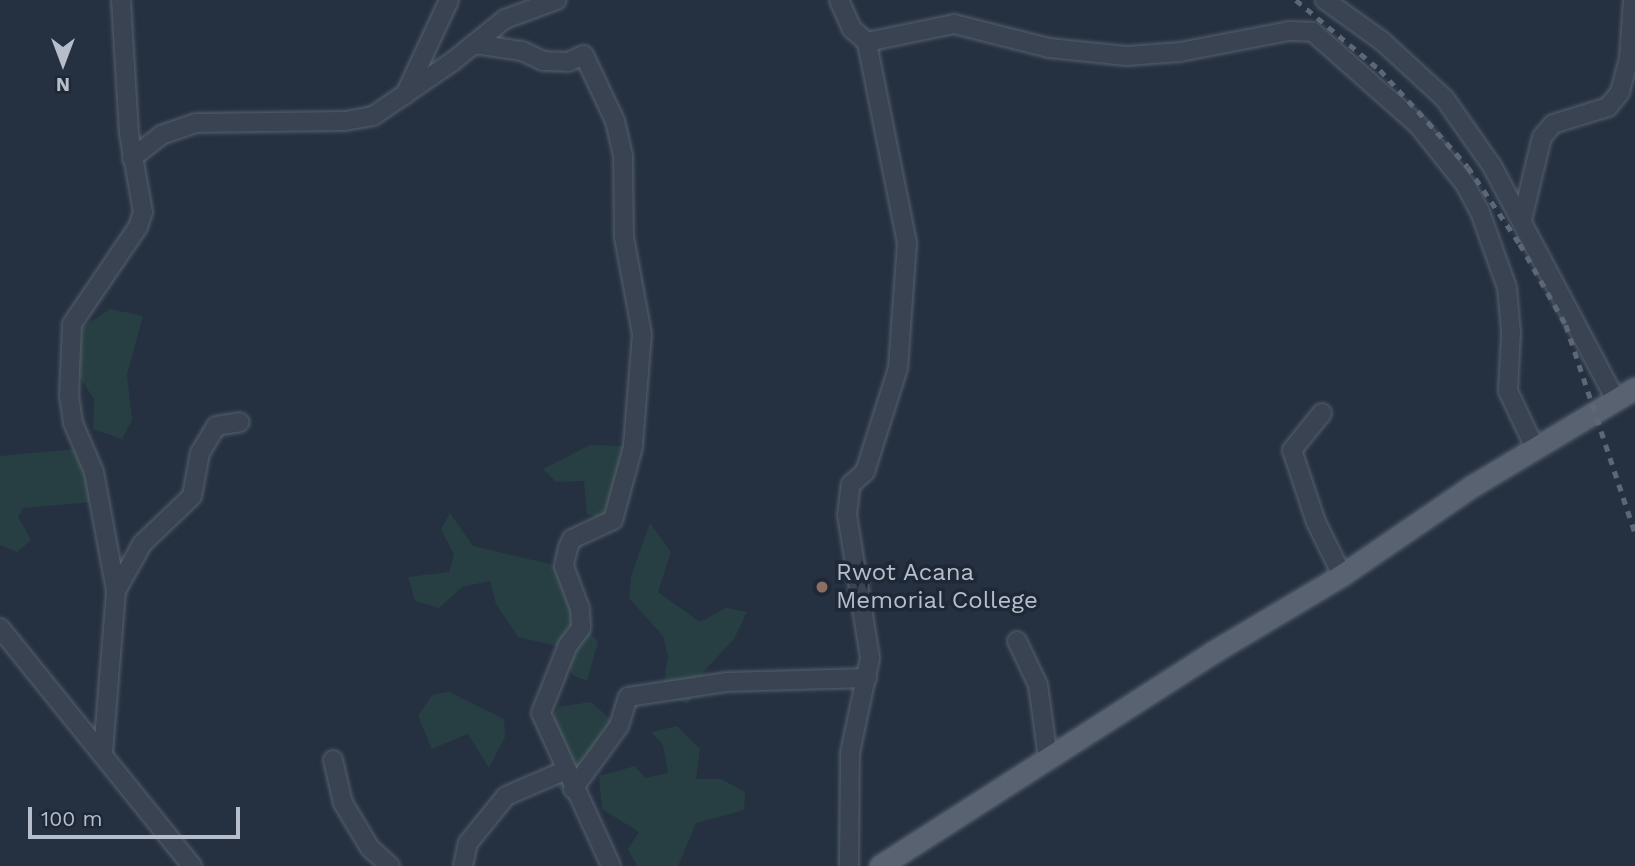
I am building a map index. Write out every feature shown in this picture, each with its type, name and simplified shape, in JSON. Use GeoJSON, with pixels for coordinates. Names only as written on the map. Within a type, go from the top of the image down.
{"type":"FeatureCollection","features":[{"type":"Feature","properties":{"kind":"main road"},"geometry":{"type":"LineString","coordinates":[[880,866],[1342,575],[1535,448],[1635,388]]}},
{"type":"Feature","properties":{"kind":"street"},"geometry":{"type":"LineString","coordinates":[[103,753],[116,591],[93,472],[71,415],[71,335],[76,316],[141,220],[142,194],[131,158],[121,0]]}},
{"type":"Feature","properties":{"kind":"street"},"geometry":{"type":"LineString","coordinates":[[405,96],[449,0]]}},
{"type":"Feature","properties":{"kind":"street"},"geometry":{"type":"LineString","coordinates":[[131,158],[161,135],[196,123],[360,120],[405,96],[505,19],[557,0]]}},
{"type":"Feature","properties":{"kind":"street"},"geometry":{"type":"LineString","coordinates":[[839,0],[852,29],[867,42],[907,243],[898,368],[865,472],[850,484],[847,515],[849,553],[868,638],[867,678],[853,722],[850,753],[849,866]]}},
{"type":"Feature","properties":{"kind":"street"},"geometry":{"type":"LineString","coordinates":[[1325,0],[1382,41],[1445,99],[1492,166],[1615,398]]}},
{"type":"Feature","properties":{"kind":"street"},"geometry":{"type":"LineString","coordinates":[[1522,220],[1542,137],[1553,124],[1600,111],[1615,102],[1629,58],[1633,0]]}},
{"type":"Feature","properties":{"kind":"street"},"geometry":{"type":"LineString","coordinates":[[867,42],[954,24],[1049,48],[1127,56],[1180,52],[1289,31],[1313,32],[1418,125],[1465,184],[1480,212],[1507,288],[1511,334],[1508,391],[1535,448]]}},
{"type":"Feature","properties":{"kind":"street"},"geometry":{"type":"LineString","coordinates":[[475,44],[522,51],[543,61],[568,62],[584,55],[615,121],[623,156],[624,237],[642,334],[633,447],[616,515],[605,526],[572,539],[565,557],[565,574],[580,609],[581,628],[568,645],[541,713],[564,771],[611,866]]}},
{"type":"Feature","properties":{"kind":"street"},"geometry":{"type":"LineString","coordinates":[[1322,412],[1292,450],[1316,522],[1342,575]]}},
{"type":"Feature","properties":{"kind":"street"},"geometry":{"type":"LineString","coordinates":[[116,591],[142,544],[192,496],[200,453],[216,426],[240,422]]}},
{"type":"Feature","properties":{"kind":"street"},"geometry":{"type":"LineString","coordinates":[[0,628],[192,866]]}},
{"type":"Feature","properties":{"kind":"street"},"geometry":{"type":"LineString","coordinates":[[1017,641],[1038,685],[1048,758]]}},
{"type":"Feature","properties":{"kind":"street"},"geometry":{"type":"LineString","coordinates":[[573,789],[619,726],[628,697],[726,682],[867,678]]}},
{"type":"Feature","properties":{"kind":"street"},"geometry":{"type":"LineString","coordinates":[[333,760],[347,810],[370,848],[390,866]]}},
{"type":"Feature","properties":{"kind":"street"},"geometry":{"type":"LineString","coordinates":[[463,866],[468,843],[493,808],[516,790],[564,771]]}},
{"type":"Feature","properties":{"kind":"green space"},"geometry":{"type":"Polygon","coordinates":[[[110,309],[143,316],[127,375],[132,420],[122,439],[93,429],[94,399],[78,375],[81,328],[110,309]]]}},
{"type":"Feature","properties":{"kind":"green space"},"geometry":{"type":"Polygon","coordinates":[[[590,445],[627,446],[618,497],[604,519],[587,514],[584,481],[556,482],[543,469],[590,445]]]}},
{"type":"Feature","properties":{"kind":"green space"},"geometry":{"type":"Polygon","coordinates":[[[76,449],[93,502],[23,508],[18,517],[31,540],[17,552],[0,545],[0,456],[76,449]]]}},
{"type":"Feature","properties":{"kind":"green space"},"geometry":{"type":"Polygon","coordinates":[[[450,513],[473,546],[575,570],[578,617],[598,642],[587,681],[572,675],[565,648],[518,637],[496,604],[490,581],[462,587],[439,608],[415,601],[408,577],[449,572],[454,554],[441,530],[450,513]]]}},
{"type":"Feature","properties":{"kind":"green space"},"geometry":{"type":"Polygon","coordinates":[[[650,523],[671,552],[658,592],[700,622],[726,608],[747,612],[734,639],[705,670],[688,704],[662,694],[668,656],[663,636],[629,598],[631,576],[650,523]]]}},
{"type":"Feature","properties":{"kind":"green space"},"geometry":{"type":"Polygon","coordinates":[[[449,692],[504,719],[505,737],[489,768],[468,734],[432,749],[418,716],[432,695],[449,692]]]}},
{"type":"Feature","properties":{"kind":"green space"},"geometry":{"type":"Polygon","coordinates":[[[591,702],[610,719],[617,733],[587,771],[561,791],[551,777],[563,755],[550,724],[558,707],[591,702]]]}},
{"type":"Feature","properties":{"kind":"green space"},"geometry":{"type":"Polygon","coordinates":[[[677,726],[700,749],[696,779],[721,779],[745,792],[744,810],[696,823],[678,866],[637,866],[628,849],[639,832],[602,809],[599,776],[635,766],[645,778],[668,773],[663,745],[651,732],[677,726]]]}},
{"type":"Feature","properties":{"kind":"railway"},"geometry":{"type":"LineString","coordinates":[[1296,0],[1380,70],[1428,122],[1468,167],[1520,244],[1566,325],[1635,533]]}},
{"type":"Feature","properties":{"kind":"place","name":"Rwot Acana Memorial College"},"geometry":{"type":"Point","coordinates":[822,587]}}]}
